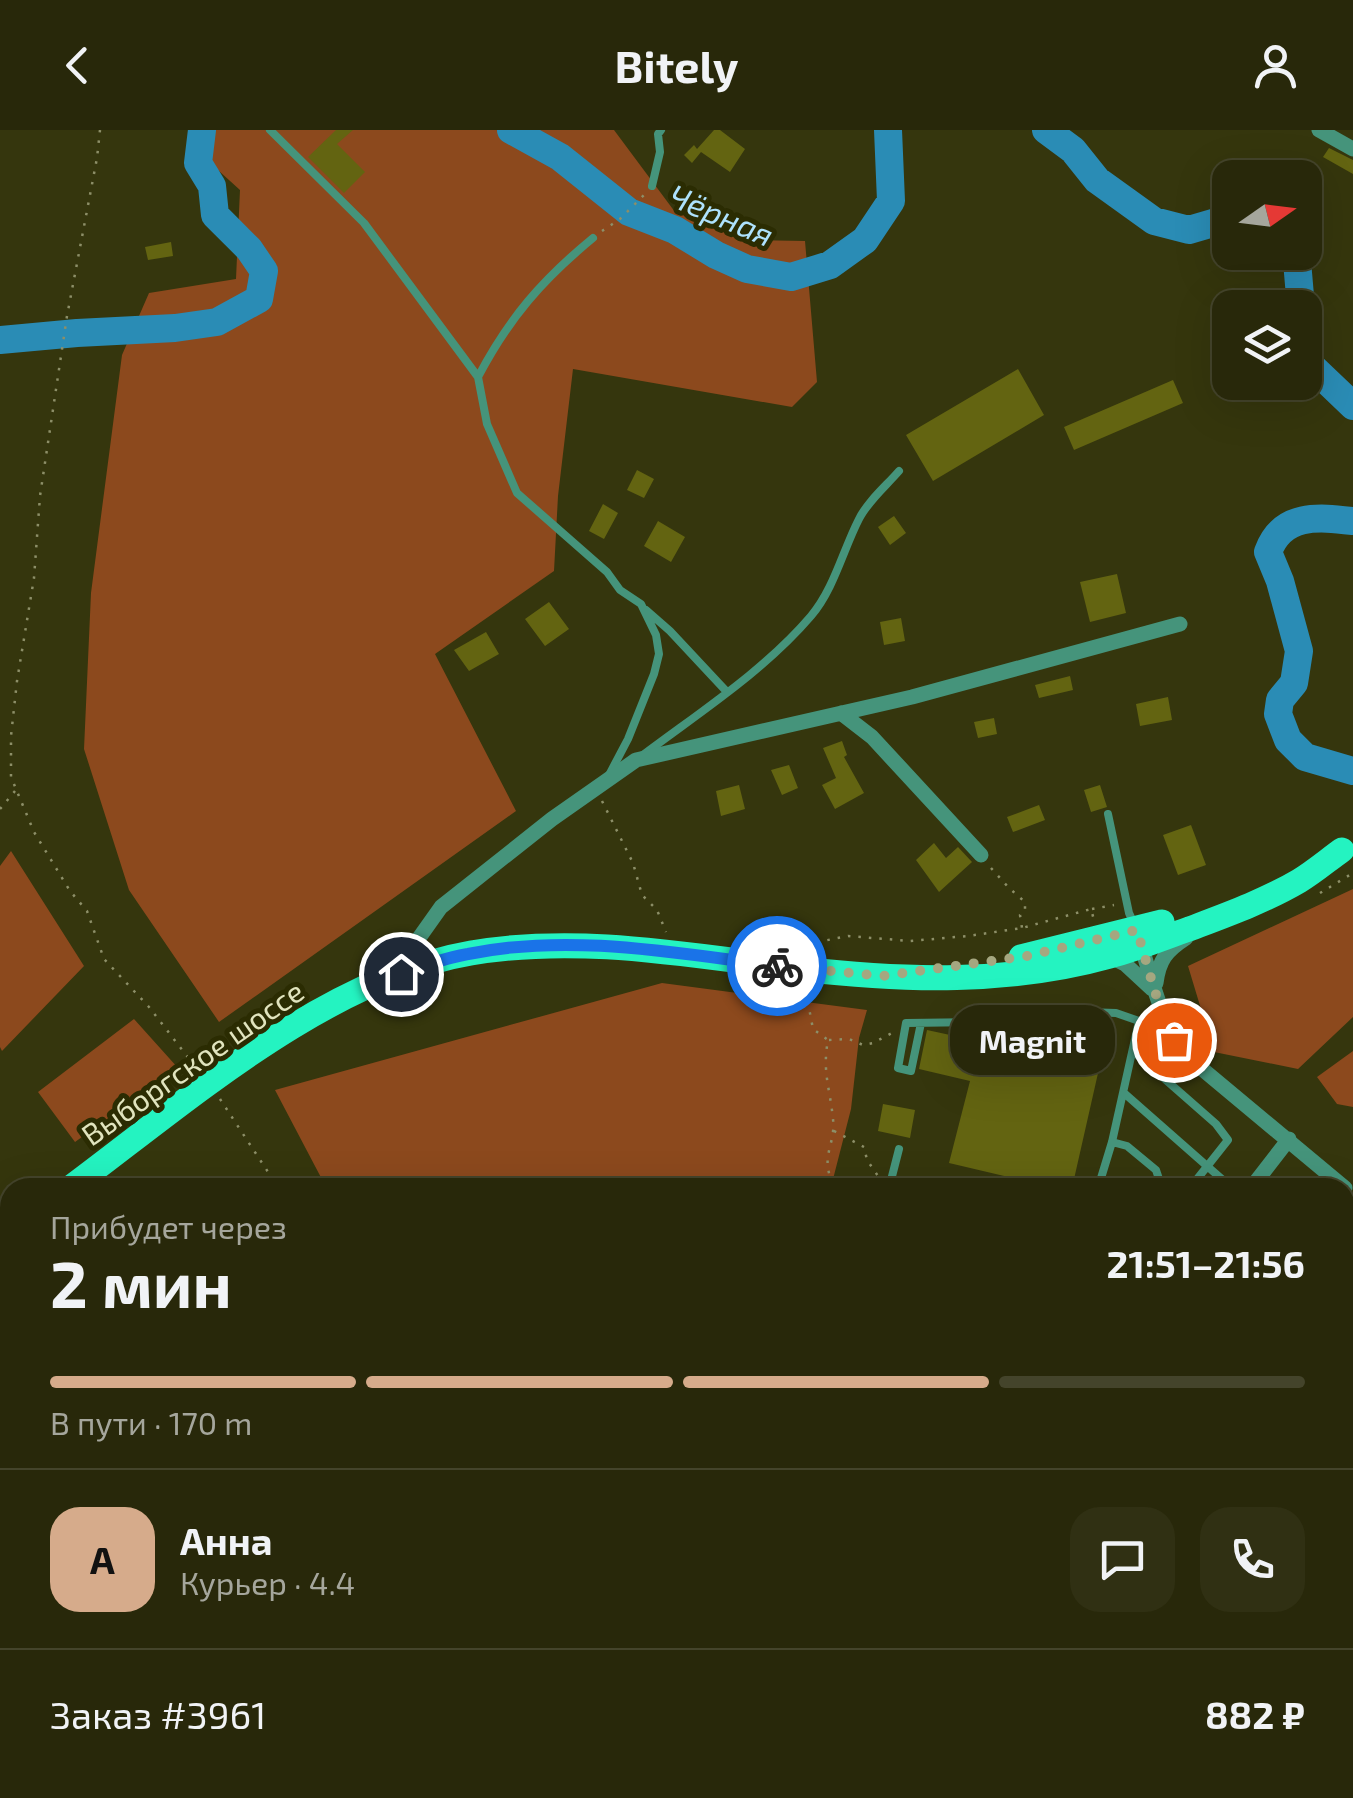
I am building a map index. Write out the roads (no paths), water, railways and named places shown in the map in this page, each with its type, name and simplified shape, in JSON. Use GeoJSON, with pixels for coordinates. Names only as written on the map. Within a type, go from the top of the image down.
{"type":"FeatureCollection","features":[{"type":"Feature","properties":{"kind":"main road","name":"Выборгское шоссе"},"geometry":{"type":"LineString","coordinates":[[883,976],[1139,938],[1215,919],[1301,880],[1348,847]]}},
{"type":"Feature","properties":{"kind":"main road","name":"Выборгское шоссе"},"geometry":{"type":"LineString","coordinates":[[83,1178],[281,1034],[344,997],[401,974],[468,954],[570,944],[883,976],[963,978],[1032,972],[1109,956],[1202,907],[1348,847]]}},
{"type":"Feature","properties":{"kind":"street"},"geometry":{"type":"LineString","coordinates":[[1319,130],[1353,148]]}},
{"type":"Feature","properties":{"kind":"street"},"geometry":{"type":"LineString","coordinates":[[401,974],[441,907],[552,819],[636,760],[912,697],[1180,624]]}},
{"type":"Feature","properties":{"kind":"street"},"geometry":{"type":"LineString","coordinates":[[841,713],[872,737],[981,855]]}},
{"type":"Feature","properties":{"kind":"street"},"geometry":{"type":"LineString","coordinates":[[1155,992],[1158,964],[1175,945],[1215,919]]}},
{"type":"Feature","properties":{"kind":"street"},"geometry":{"type":"LineString","coordinates":[[1139,938],[1174,1040],[1188,1058],[1333,1178]]}},
{"type":"Feature","properties":{"kind":"street"},"geometry":{"type":"LineString","coordinates":[[1109,956],[1140,975],[1155,992]]}},
{"type":"Feature","properties":{"kind":"street"},"geometry":{"type":"LineString","coordinates":[[1258,1178],[1289,1140]]}},
{"type":"Feature","properties":{"kind":"lane"},"geometry":{"type":"LineString","coordinates":[[270,130],[364,223],[478,378],[487,424],[517,493],[606,572],[620,590],[670,630],[727,692]]}},
{"type":"Feature","properties":{"kind":"lane"},"geometry":{"type":"LineString","coordinates":[[652,186],[661,130]]}},
{"type":"Feature","properties":{"kind":"lane"},"geometry":{"type":"LineString","coordinates":[[478,378],[521,308],[556,269],[593,238]]}},
{"type":"Feature","properties":{"kind":"lane"},"geometry":{"type":"LineString","coordinates":[[636,760],[727,692],[812,615],[862,514],[898,471]]}},
{"type":"Feature","properties":{"kind":"lane"},"geometry":{"type":"LineString","coordinates":[[606,781],[628,739],[659,654],[656,634],[641,604]]}},
{"type":"Feature","properties":{"kind":"lane"},"geometry":{"type":"LineString","coordinates":[[1108,814],[1126,900],[1139,938]]}},
{"type":"Feature","properties":{"kind":"lane"},"geometry":{"type":"LineString","coordinates":[[921,1023],[911,1071],[898,1068],[906,1023],[1046,1021],[1085,1012],[1116,1013],[1139,1021],[1101,1178]]}},
{"type":"Feature","properties":{"kind":"lane"},"geometry":{"type":"LineString","coordinates":[[1134,1052],[1216,1124],[1228,1140],[1198,1178]]}},
{"type":"Feature","properties":{"kind":"lane"},"geometry":{"type":"LineString","coordinates":[[1124,1093],[1221,1178]]}},
{"type":"Feature","properties":{"kind":"lane"},"geometry":{"type":"LineString","coordinates":[[1112,1142],[1127,1146],[1156,1170],[1159,1178]]}},
{"type":"Feature","properties":{"kind":"lane"},"geometry":{"type":"LineString","coordinates":[[891,1178],[900,1149]]}},
{"type":"Feature","properties":{"kind":"waterway","name":"Чёрная"},"geometry":{"type":"LineString","coordinates":[[0,340],[217,322],[259,299],[264,271],[249,249],[215,215],[212,186],[198,163],[202,130]]}},
{"type":"Feature","properties":{"kind":"waterway","name":"Чёрная"},"geometry":{"type":"LineString","coordinates":[[511,130],[560,157],[629,212],[675,230],[747,269],[791,277],[830,265],[865,240],[891,201],[888,130]]}},
{"type":"Feature","properties":{"kind":"waterway","name":"Чёрная"},"geometry":{"type":"LineString","coordinates":[[1046,130],[1073,150],[1097,180],[1154,221],[1189,230],[1212,223]]}},
{"type":"Feature","properties":{"kind":"waterway","name":"Чёрная"},"geometry":{"type":"LineString","coordinates":[[1298,270],[1299,290]]}},
{"type":"Feature","properties":{"kind":"waterway","name":"Чёрная"},"geometry":{"type":"LineString","coordinates":[[1322,376],[1353,406]]}},
{"type":"Feature","properties":{"kind":"waterway","name":"Чёрная"},"geometry":{"type":"LineString","coordinates":[[1353,521],[1314,519],[1292,524],[1274,539],[1268,552],[1299,651],[1294,683],[1280,700],[1278,714],[1288,740],[1305,757],[1353,771]]}},
{"type":"Feature","properties":{"kind":"place","name":"Magnit"},"geometry":{"type":"Point","coordinates":[1174,1040]}}]}
